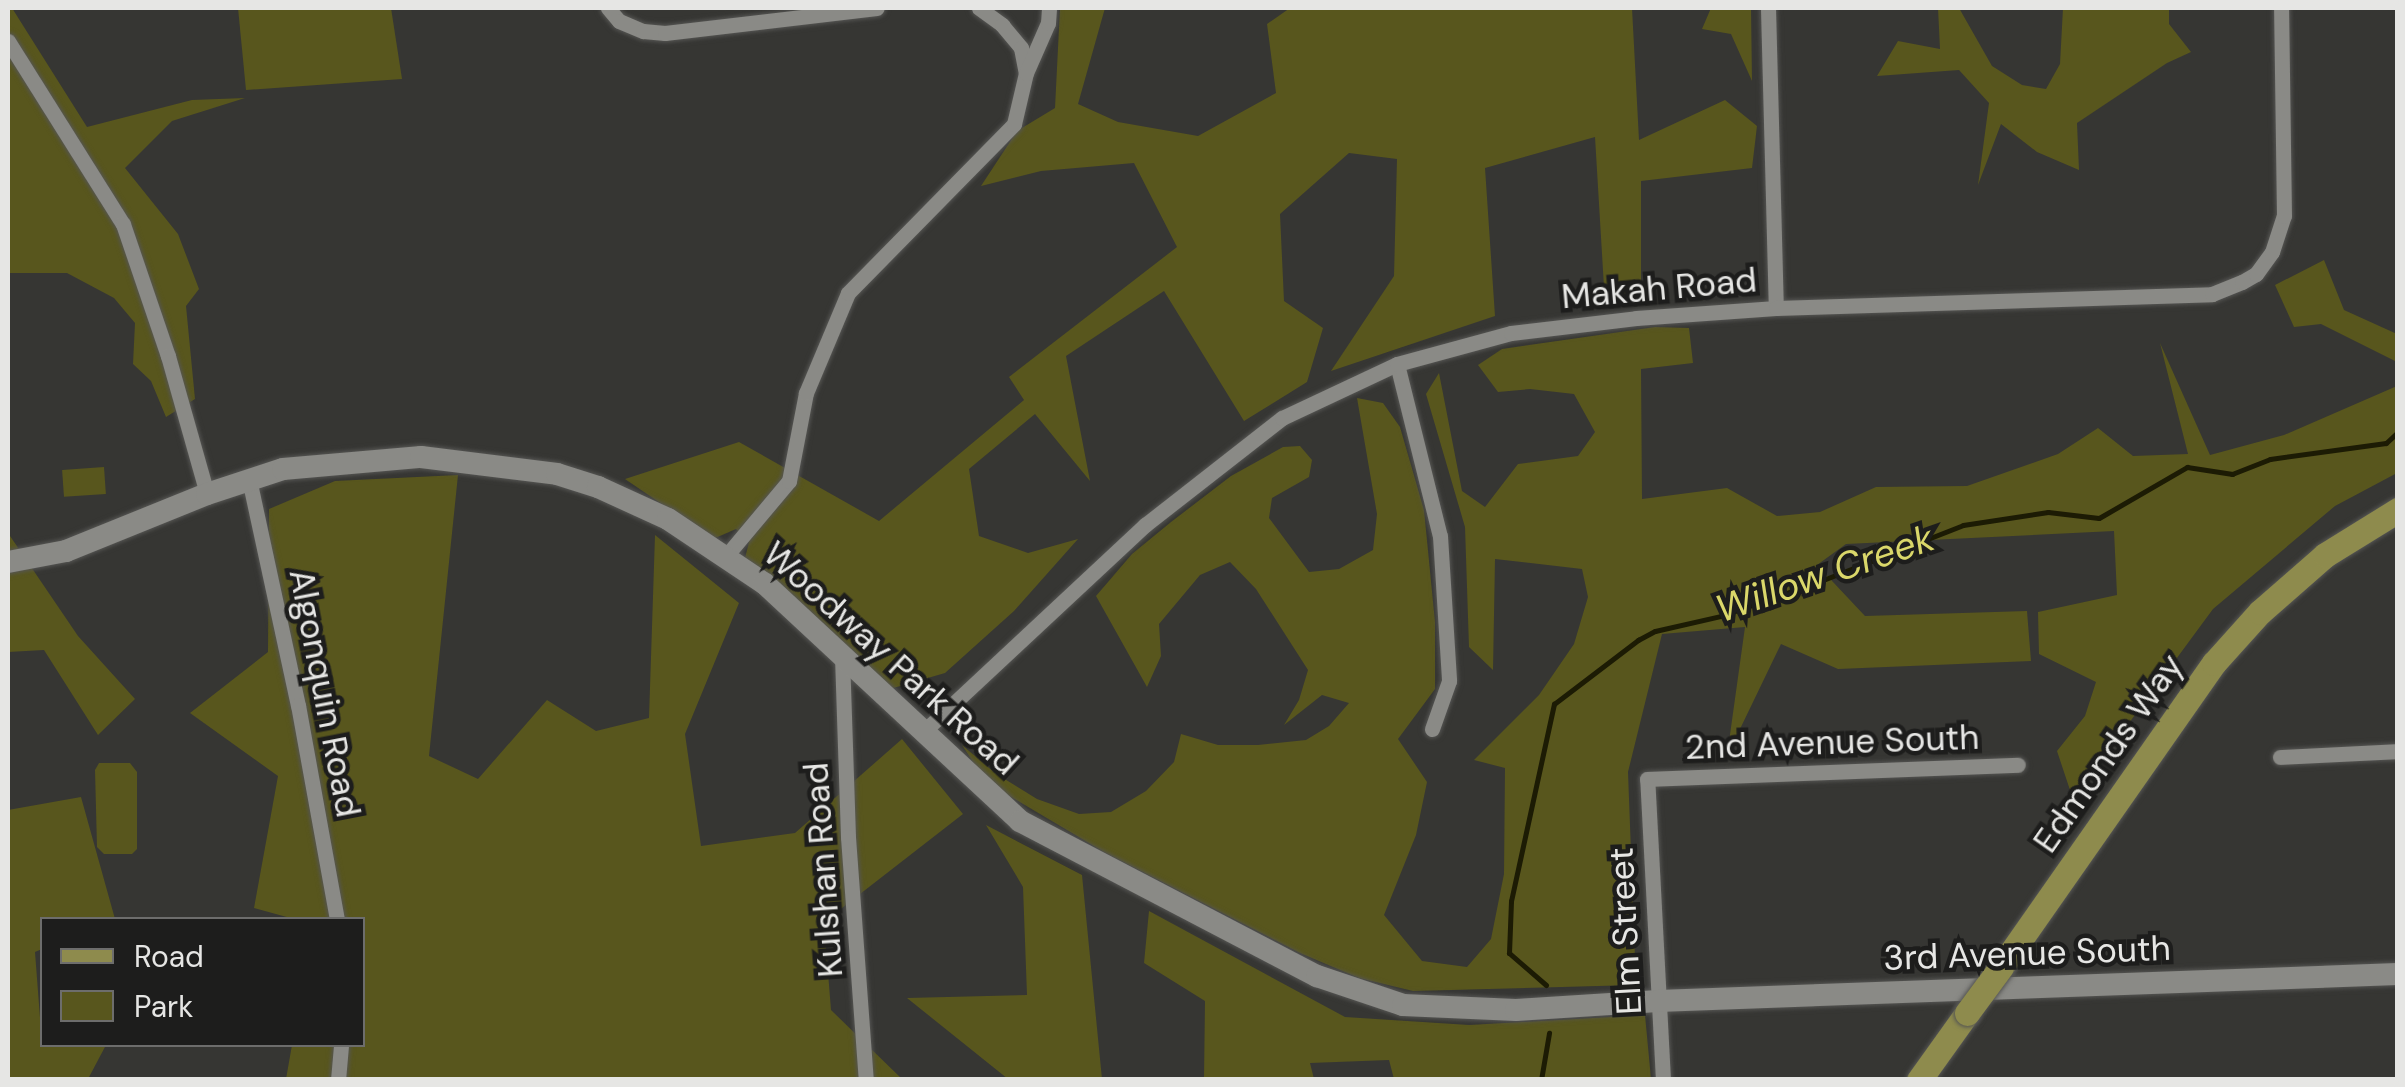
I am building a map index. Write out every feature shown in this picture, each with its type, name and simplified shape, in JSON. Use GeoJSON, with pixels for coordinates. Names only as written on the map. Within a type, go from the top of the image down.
{"type":"FeatureCollection","features":[{"type":"Feature","properties":{"kind":"main road","name":"Edmonds Way"},"geometry":{"type":"LineString","coordinates":[[1919,1080],[2214,663],[2260,612],[2324,554],[2398,510]]}},
{"type":"Feature","properties":{"kind":"street"},"geometry":{"type":"LineString","coordinates":[[608,8],[619,20],[644,32],[664,33],[878,8]]}},
{"type":"Feature","properties":{"kind":"street"},"geometry":{"type":"LineString","coordinates":[[979,8],[1002,24],[1021,48],[1026,73]]}},
{"type":"Feature","properties":{"kind":"street"},"geometry":{"type":"LineString","coordinates":[[726,556],[789,481],[806,393],[848,293],[1014,124],[1026,73],[1048,23],[1048,8]]}},
{"type":"Feature","properties":{"kind":"street"},"geometry":{"type":"LineString","coordinates":[[1768,8],[1776,308]]}},
{"type":"Feature","properties":{"kind":"street","name":"Makah Road"},"geometry":{"type":"LineString","coordinates":[[923,732],[1145,525],[1271,426],[1396,364],[1512,333],[1776,308],[2212,294],[2256,274],[2272,252],[2284,216],[2281,8]]}},
{"type":"Feature","properties":{"kind":"street"},"geometry":{"type":"LineString","coordinates":[[8,41],[123,224],[168,356],[206,494]]}},
{"type":"Feature","properties":{"kind":"street"},"geometry":{"type":"LineString","coordinates":[[1396,364],[1440,536],[1449,681],[1432,729]]}},
{"type":"Feature","properties":{"kind":"street","name":"Woodway Park Road"},"geometry":{"type":"LineString","coordinates":[[8,562],[102,539],[248,478],[324,463],[420,457],[557,474],[668,519],[726,556],[765,584],[1020,821],[1218,927],[1368,997],[1442,1009],[1516,1010],[1658,1001]]}},
{"type":"Feature","properties":{"kind":"street","name":"Algonquin Road"},"geometry":{"type":"LineString","coordinates":[[248,478],[298,705],[336,917]]}},
{"type":"Feature","properties":{"kind":"street","name":"Kulshan Road"},"geometry":{"type":"LineString","coordinates":[[842,656],[848,837],[866,1080]]}},
{"type":"Feature","properties":{"kind":"street"},"geometry":{"type":"LineString","coordinates":[[2280,756],[2398,752]]}},
{"type":"Feature","properties":{"kind":"street","name":"2nd Avenue South"},"geometry":{"type":"LineString","coordinates":[[1648,779],[2018,764]]}},
{"type":"Feature","properties":{"kind":"street","name":"Elm Street"},"geometry":{"type":"LineString","coordinates":[[1648,779],[1663,1080]]}},
{"type":"Feature","properties":{"kind":"street","name":"3rd Avenue South"},"geometry":{"type":"LineString","coordinates":[[1658,1001],[2398,974]]}},
{"type":"Feature","properties":{"kind":"street"},"geometry":{"type":"LineString","coordinates":[[338,1080],[341,1047]]}},
{"type":"Feature","properties":{"kind":"green space"},"geometry":{"type":"Polygon","coordinates":[[[8,8],[12,8],[87,127],[192,100],[245,98],[172,121],[125,168],[178,234],[199,289],[186,306],[195,399],[166,417],[151,381],[133,364],[135,323],[114,298],[67,273],[8,273],[8,8]]]}},
{"type":"Feature","properties":{"kind":"green space"},"geometry":{"type":"Polygon","coordinates":[[[238,8],[391,8],[402,79],[246,90],[238,8]]]}},
{"type":"Feature","properties":{"kind":"green space"},"geometry":{"type":"Polygon","coordinates":[[[1060,8],[1105,8],[1078,104],[1118,122],[1198,136],[1276,93],[1267,24],[1290,8],[1632,8],[1639,140],[1725,100],[1757,126],[1752,168],[1641,181],[1641,301],[1605,304],[1595,137],[1485,168],[1495,316],[1331,371],[1394,276],[1397,159],[1349,153],[1280,214],[1284,301],[1323,328],[1307,382],[1244,421],[1164,291],[1066,356],[1090,481],[1035,414],[969,469],[979,536],[1028,553],[1078,539],[1014,611],[945,673],[890,689],[744,562],[749,542],[736,529],[713,539],[625,479],[739,442],[879,521],[1024,400],[1009,377],[1177,247],[1134,163],[1041,171],[981,186],[1017,131],[1055,108],[1060,8]]]}},
{"type":"Feature","properties":{"kind":"green space"},"geometry":{"type":"Polygon","coordinates":[[[1711,8],[1751,8],[1752,81],[1731,34],[1702,29],[1711,8]]]}},
{"type":"Feature","properties":{"kind":"green space"},"geometry":{"type":"Polygon","coordinates":[[[1938,8],[1959,8],[1992,66],[2022,85],[2046,89],[2060,64],[2063,8],[2169,8],[2169,24],[2191,52],[2167,63],[2077,123],[2079,170],[2037,152],[2001,124],[1978,185],[1989,103],[1959,70],[1877,76],[1898,41],[1940,49],[1938,8]]]}},
{"type":"Feature","properties":{"kind":"green space"},"geometry":{"type":"Polygon","coordinates":[[[2324,260],[2344,310],[2397,334],[2397,362],[2321,324],[2294,327],[2275,285],[2324,260]]]}},
{"type":"Feature","properties":{"kind":"green space"},"geometry":{"type":"Polygon","coordinates":[[[1655,327],[1689,328],[1693,363],[1641,369],[1642,499],[1727,488],[1777,516],[1820,512],[1876,487],[1967,486],[2058,454],[2098,428],[2133,456],[2188,454],[2160,343],[2210,455],[2284,435],[2397,386],[2397,473],[2335,506],[2213,609],[2073,799],[2057,751],[2085,716],[2096,682],[2039,654],[2038,612],[2117,595],[2114,531],[1846,544],[1817,565],[1865,616],[2027,611],[2031,661],[1838,669],[1781,644],[1727,756],[1745,627],[1662,634],[1628,772],[1636,985],[1413,991],[1359,978],[1300,953],[1104,852],[986,782],[962,745],[995,773],[1037,799],[1079,814],[1111,812],[1146,791],[1174,762],[1181,734],[1218,745],[1258,745],[1306,740],[1329,726],[1349,703],[1322,695],[1284,725],[1299,700],[1308,670],[1256,589],[1230,562],[1200,575],[1159,624],[1161,656],[1147,687],[1096,596],[1132,554],[1171,522],[1231,476],[1283,447],[1300,446],[1312,460],[1309,477],[1272,498],[1269,518],[1309,572],[1339,569],[1373,550],[1377,514],[1357,398],[1383,403],[1400,427],[1424,510],[1435,622],[1435,689],[1398,739],[1427,782],[1416,835],[1384,915],[1422,961],[1467,967],[1491,939],[1504,874],[1505,768],[1474,760],[1539,695],[1574,644],[1588,597],[1582,569],[1495,559],[1493,670],[1469,647],[1465,527],[1426,394],[1439,373],[1462,491],[1485,507],[1518,464],[1578,456],[1595,432],[1574,394],[1530,389],[1498,392],[1478,365],[1502,349],[1655,327]]]}},
{"type":"Feature","properties":{"kind":"green space"},"geometry":{"type":"Polygon","coordinates":[[[104,467],[106,494],[64,497],[62,470],[104,467]]]}},
{"type":"Feature","properties":{"kind":"green space"},"geometry":{"type":"Polygon","coordinates":[[[458,475],[429,756],[478,779],[547,700],[596,731],[649,718],[655,535],[739,603],[685,734],[701,846],[795,833],[902,739],[963,814],[824,922],[831,1010],[902,1079],[286,1079],[292,1047],[365,1047],[365,917],[287,917],[254,908],[278,776],[190,713],[268,652],[269,509],[335,481],[458,475]]]}},
{"type":"Feature","properties":{"kind":"green space"},"geometry":{"type":"Polygon","coordinates":[[[8,533],[78,636],[135,699],[98,735],[44,650],[8,652],[8,533]]]}},
{"type":"Feature","properties":{"kind":"green space"},"geometry":{"type":"Polygon","coordinates":[[[99,763],[130,763],[137,772],[137,849],[132,854],[104,854],[97,847],[95,770],[99,763]]]}},
{"type":"Feature","properties":{"kind":"green space"},"geometry":{"type":"Polygon","coordinates":[[[81,797],[114,917],[40,917],[40,950],[35,952],[40,1047],[105,1047],[88,1079],[8,1079],[8,810],[81,797]]]}},
{"type":"Feature","properties":{"kind":"green space"},"geometry":{"type":"Polygon","coordinates":[[[986,825],[1082,875],[1102,1079],[1008,1079],[907,998],[1027,995],[1023,887],[986,825]]]}},
{"type":"Feature","properties":{"kind":"green space"},"geometry":{"type":"Polygon","coordinates":[[[1149,911],[1345,1017],[1469,1025],[1645,1015],[1651,1079],[1394,1079],[1389,1060],[1310,1063],[1314,1079],[1204,1079],[1205,1001],[1144,963],[1149,911]]]}},
{"type":"Feature","properties":{"kind":"waterway","name":"Willow Creek"},"geometry":{"type":"LineString","coordinates":[[1546,985],[1509,953],[1511,901],[1554,704],[1638,640],[1655,631],[1721,616],[1823,580],[1963,525],[2048,512],[2099,518],[2187,467],[2232,474],[2270,459],[2386,443],[2398,432]]}},
{"type":"Feature","properties":{"kind":"waterway","name":"Willow Creek"},"geometry":{"type":"LineString","coordinates":[[1541,1080],[1549,1033]]}}]}
